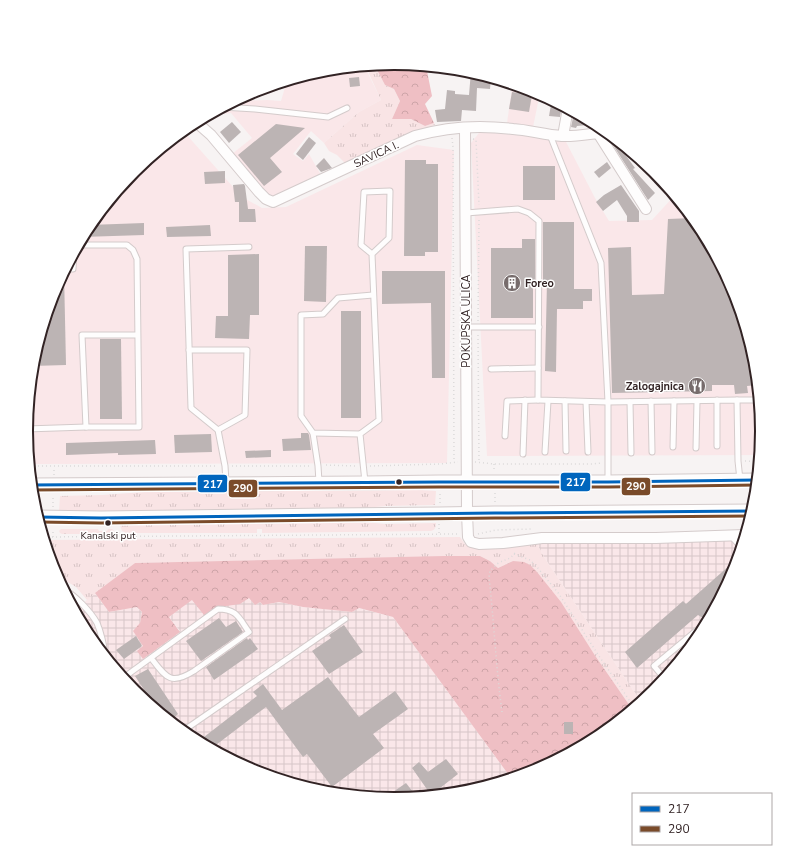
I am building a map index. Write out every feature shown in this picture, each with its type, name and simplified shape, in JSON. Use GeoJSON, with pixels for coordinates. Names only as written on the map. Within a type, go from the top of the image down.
{"type":"FeatureCollection","features":[{"type":"Feature","properties":{"kind":"main road"},"geometry":{"type":"LineString","coordinates":[[37,485],[752,480]]}},
{"type":"Feature","properties":{"kind":"main road"},"geometry":{"type":"LineString","coordinates":[[43,517],[101,518],[746,511]]}},
{"type":"Feature","properties":{"kind":"street"},"geometry":{"type":"LineString","coordinates":[[563,136],[567,114]]}},
{"type":"Feature","properties":{"kind":"street","name":"SAVICA I."},"geometry":{"type":"LineString","coordinates":[[200,126],[211,135],[259,192],[266,199],[273,202],[415,136],[443,129],[465,133],[491,128],[513,129],[563,136],[598,132]]}},
{"type":"Feature","properties":{"kind":"street","name":"POKUPSKA ULICA"},"geometry":{"type":"LineString","coordinates":[[465,133],[468,537],[472,542],[479,544],[503,543],[542,538],[656,538],[731,536]]}},
{"type":"Feature","properties":{"kind":"street","name":"SAVICA I."},"geometry":{"type":"LineString","coordinates":[[607,139],[646,209]]}},
{"type":"Feature","properties":{"kind":"street"},"geometry":{"type":"LineString","coordinates":[[731,536],[740,535]]}},
{"type":"Feature","properties":{"kind":"lane"},"geometry":{"type":"LineString","coordinates":[[233,108],[328,117],[347,108]]}},
{"type":"Feature","properties":{"kind":"lane"},"geometry":{"type":"LineString","coordinates":[[549,134],[601,263],[608,402],[608,482]]}},
{"type":"Feature","properties":{"kind":"lane"},"geometry":{"type":"LineString","coordinates":[[313,433],[360,434],[379,420],[372,254],[361,245],[364,192],[390,191],[389,238],[372,254]]}},
{"type":"Feature","properties":{"kind":"lane"},"geometry":{"type":"LineString","coordinates":[[466,213],[518,209],[529,213],[538,222],[538,400]]}},
{"type":"Feature","properties":{"kind":"lane"},"geometry":{"type":"LineString","coordinates":[[33,429],[139,427],[137,259],[133,250],[127,245],[84,245]]}},
{"type":"Feature","properties":{"kind":"lane"},"geometry":{"type":"LineString","coordinates":[[226,483],[225,466],[218,430],[191,408],[186,248],[249,248]]}},
{"type":"Feature","properties":{"kind":"lane"},"geometry":{"type":"LineString","coordinates":[[319,484],[313,433],[301,416],[301,315],[323,314],[338,298],[374,295]]}},
{"type":"Feature","properties":{"kind":"lane"},"geometry":{"type":"LineString","coordinates":[[466,327],[539,327]]}},
{"type":"Feature","properties":{"kind":"lane"},"geometry":{"type":"LineString","coordinates":[[86,427],[82,335],[138,335]]}},
{"type":"Feature","properties":{"kind":"lane"},"geometry":{"type":"LineString","coordinates":[[189,350],[247,350],[245,414],[218,430]]}},
{"type":"Feature","properties":{"kind":"lane"},"geometry":{"type":"LineString","coordinates":[[491,368],[538,368]]}},
{"type":"Feature","properties":{"kind":"lane"},"geometry":{"type":"LineString","coordinates":[[523,454],[524,400]]}},
{"type":"Feature","properties":{"kind":"lane"},"geometry":{"type":"LineString","coordinates":[[505,436],[507,401],[538,400],[630,402],[753,400]]}},
{"type":"Feature","properties":{"kind":"lane"},"geometry":{"type":"LineString","coordinates":[[717,400],[717,446]]}},
{"type":"Feature","properties":{"kind":"lane"},"geometry":{"type":"LineString","coordinates":[[737,400],[738,461],[740,481]]}},
{"type":"Feature","properties":{"kind":"lane"},"geometry":{"type":"LineString","coordinates":[[544,452],[548,401]]}},
{"type":"Feature","properties":{"kind":"lane"},"geometry":{"type":"LineString","coordinates":[[565,401],[566,450]]}},
{"type":"Feature","properties":{"kind":"lane"},"geometry":{"type":"LineString","coordinates":[[651,401],[652,452]]}},
{"type":"Feature","properties":{"kind":"lane"},"geometry":{"type":"LineString","coordinates":[[673,447],[674,401]]}},
{"type":"Feature","properties":{"kind":"lane"},"geometry":{"type":"LineString","coordinates":[[696,448],[697,401]]}},
{"type":"Feature","properties":{"kind":"lane"},"geometry":{"type":"LineString","coordinates":[[586,402],[588,452]]}},
{"type":"Feature","properties":{"kind":"lane"},"geometry":{"type":"LineString","coordinates":[[630,402],[631,453]]}},
{"type":"Feature","properties":{"kind":"lane"},"geometry":{"type":"LineString","coordinates":[[360,434],[365,483]]}},
{"type":"Feature","properties":{"kind":"lane"},"geometry":{"type":"LineString","coordinates":[[731,536],[737,543]]}},
{"type":"Feature","properties":{"kind":"lane"},"geometry":{"type":"LineString","coordinates":[[73,596],[97,624],[102,642]]}},
{"type":"Feature","properties":{"kind":"lane"},"geometry":{"type":"LineString","coordinates":[[128,675],[218,609],[227,609],[236,614],[249,632],[188,675],[181,677],[174,678],[164,675],[152,658]]}},
{"type":"Feature","properties":{"kind":"lane"},"geometry":{"type":"LineString","coordinates":[[188,727],[346,619]]}},
{"type":"Feature","properties":{"kind":"lane"},"geometry":{"type":"LineString","coordinates":[[660,674],[654,666],[691,635]]}},
{"type":"Feature","properties":{"kind":"path"},"geometry":{"type":"LineString","coordinates":[[454,462],[452,138],[465,133],[476,140],[480,212],[478,326],[479,462]]}},
{"type":"Feature","properties":{"kind":"path"},"geometry":{"type":"LineString","coordinates":[[35,466],[364,466],[459,462]]}},
{"type":"Feature","properties":{"kind":"path"},"geometry":{"type":"LineString","coordinates":[[474,462],[494,464],[591,464],[609,462]]}},
{"type":"Feature","properties":{"kind":"path"},"geometry":{"type":"LineString","coordinates":[[494,464],[495,474]]}},
{"type":"Feature","properties":{"kind":"path"},"geometry":{"type":"LineString","coordinates":[[54,467],[54,477]]}},
{"type":"Feature","properties":{"kind":"path"},"geometry":{"type":"LineString","coordinates":[[440,490],[440,506]]}},
{"type":"Feature","properties":{"kind":"path"},"geometry":{"type":"LineString","coordinates":[[495,492],[495,503]]}},
{"type":"Feature","properties":{"kind":"path"},"geometry":{"type":"LineString","coordinates":[[53,497],[53,512]]}},
{"type":"Feature","properties":{"kind":"path"},"geometry":{"type":"LineString","coordinates":[[439,523],[440,534]]}},
{"type":"Feature","properties":{"kind":"path"},"geometry":{"type":"LineString","coordinates":[[53,527],[53,537]]}},
{"type":"Feature","properties":{"kind":"path"},"geometry":{"type":"LineString","coordinates":[[49,537],[459,534]]}},
{"type":"Feature","properties":{"kind":"path"},"geometry":{"type":"LineString","coordinates":[[502,712],[489,577],[490,571],[498,564],[508,560],[518,549]]}},
{"type":"Feature","properties":{"kind":"path"},"geometry":{"type":"LineString","coordinates":[[514,554],[530,560],[537,567],[558,594],[631,703]]}},
{"type":"Feature","properties":{"kind":"shaded area"},"geometry":{"type":"Polygon","coordinates":[[[367,70],[381,100],[359,112],[324,143],[311,131],[293,154],[303,161],[309,154],[321,175],[269,198],[232,154],[252,138],[231,113],[221,114],[248,101],[281,101],[285,87],[324,76],[367,70]]]}},
{"type":"Feature","properties":{"kind":"shaded area"},"geometry":{"type":"Polygon","coordinates":[[[512,90],[539,100],[533,127],[507,123],[512,90]]]}},
{"type":"Feature","properties":{"kind":"shaded area"},"geometry":{"type":"Polygon","coordinates":[[[484,132],[565,140],[595,198],[609,221],[652,220],[671,199],[707,250],[728,292],[736,314],[743,337],[752,383],[755,430],[754,455],[487,456],[471,143],[479,133],[484,132]]]}},
{"type":"Feature","properties":{"kind":"shaded area"},"geometry":{"type":"Polygon","coordinates":[[[187,135],[242,197],[262,208],[286,207],[417,145],[454,150],[447,463],[35,464],[33,430],[34,407],[40,360],[45,337],[60,292],[81,250],[94,230],[123,192],[156,159],[187,135]]]}},
{"type":"Feature","properties":{"kind":"shaded area"},"geometry":{"type":"Polygon","coordinates":[[[739,537],[728,569],[707,611],[694,631],[665,669],[638,697],[544,557],[536,542],[739,537]]]}},
{"type":"Feature","properties":{"kind":"shaded area"},"geometry":{"type":"Polygon","coordinates":[[[95,593],[109,612],[137,607],[142,612],[140,623],[180,631],[169,617],[192,599],[219,607],[249,598],[260,602],[263,605],[279,602],[303,607],[352,612],[358,608],[393,617],[507,773],[464,785],[418,791],[394,792],[370,791],[324,785],[256,764],[213,743],[193,731],[156,702],[123,669],[94,631],[79,607],[95,593]]]}},
{"type":"Feature","properties":{"kind":"green space"},"geometry":{"type":"Polygon","coordinates":[[[367,70],[377,70],[385,85],[394,89],[400,101],[392,119],[411,119],[425,126],[434,123],[435,125],[400,137],[346,164],[337,155],[329,151],[324,143],[359,112],[381,100],[367,70]]]}},
{"type":"Feature","properties":{"kind":"green space"},"geometry":{"type":"Polygon","coordinates":[[[377,70],[427,71],[432,96],[425,104],[434,123],[425,126],[411,119],[392,119],[400,101],[394,89],[385,85],[377,70]]]}},
{"type":"Feature","properties":{"kind":"green space"},"geometry":{"type":"Polygon","coordinates":[[[159,491],[436,491],[435,505],[386,506],[341,510],[59,512],[60,496],[159,491]]]}},
{"type":"Feature","properties":{"kind":"green space"},"geometry":{"type":"Polygon","coordinates":[[[343,520],[385,524],[436,524],[434,529],[431,531],[262,533],[262,529],[257,529],[257,533],[127,533],[122,531],[120,525],[141,521],[343,520]]]}},
{"type":"Feature","properties":{"kind":"green space"},"geometry":{"type":"Polygon","coordinates":[[[61,529],[98,529],[99,531],[107,531],[108,529],[112,529],[114,531],[112,534],[62,534],[59,531],[61,529]]]}},
{"type":"Feature","properties":{"kind":"green space"},"geometry":{"type":"Polygon","coordinates":[[[460,537],[465,544],[472,548],[497,548],[536,542],[544,557],[638,697],[629,705],[594,654],[513,561],[498,568],[490,561],[480,556],[135,563],[87,600],[76,587],[66,581],[50,540],[460,537]]]}},
{"type":"Feature","properties":{"kind":"green space"},"geometry":{"type":"Polygon","coordinates":[[[444,556],[480,556],[490,561],[498,568],[513,561],[524,562],[530,565],[537,572],[561,602],[594,654],[629,705],[595,731],[574,743],[532,764],[507,773],[393,617],[359,608],[352,612],[303,607],[279,602],[263,605],[260,602],[255,605],[249,598],[240,604],[219,607],[204,615],[192,600],[169,617],[180,632],[143,659],[137,651],[143,646],[133,631],[140,623],[142,612],[137,607],[109,612],[95,593],[135,563],[444,556]]]}},
{"type":"Feature","properties":{"kind":"building"},"geometry":{"type":"Polygon","coordinates":[[[359,77],[360,86],[350,87],[349,78],[359,77]]]}},
{"type":"Feature","properties":{"kind":"building"},"geometry":{"type":"Polygon","coordinates":[[[470,78],[490,83],[490,89],[477,88],[476,111],[462,110],[461,121],[437,122],[435,110],[445,109],[447,90],[455,91],[455,94],[469,95],[470,78]]]}},
{"type":"Feature","properties":{"kind":"building"},"geometry":{"type":"Polygon","coordinates":[[[512,92],[532,97],[529,112],[509,109],[512,92]]]}},
{"type":"Feature","properties":{"kind":"building"},"geometry":{"type":"Polygon","coordinates":[[[551,106],[561,111],[560,117],[549,116],[551,106]]]}},
{"type":"Feature","properties":{"kind":"building"},"geometry":{"type":"Polygon","coordinates":[[[573,117],[586,125],[577,126],[576,128],[571,127],[573,117]]]}},
{"type":"Feature","properties":{"kind":"building"},"geometry":{"type":"Polygon","coordinates":[[[232,122],[241,132],[229,143],[220,132],[232,122]]]}},
{"type":"Feature","properties":{"kind":"building"},"geometry":{"type":"Polygon","coordinates":[[[276,124],[305,128],[270,158],[282,172],[264,186],[238,155],[276,124]]]}},
{"type":"Feature","properties":{"kind":"building"},"geometry":{"type":"Polygon","coordinates":[[[309,137],[316,143],[303,160],[296,154],[309,137]]]}},
{"type":"Feature","properties":{"kind":"building"},"geometry":{"type":"Polygon","coordinates":[[[614,144],[624,153],[635,168],[633,169],[655,193],[648,200],[613,145],[614,144]]]}},
{"type":"Feature","properties":{"kind":"building"},"geometry":{"type":"Polygon","coordinates":[[[324,158],[332,168],[321,172],[316,166],[324,158]]]}},
{"type":"Feature","properties":{"kind":"building"},"geometry":{"type":"Polygon","coordinates":[[[405,160],[426,160],[426,164],[438,164],[438,252],[425,252],[425,256],[404,256],[405,160]]]}},
{"type":"Feature","properties":{"kind":"building"},"geometry":{"type":"Polygon","coordinates":[[[607,162],[611,168],[599,178],[594,172],[607,162]]]}},
{"type":"Feature","properties":{"kind":"building"},"geometry":{"type":"Polygon","coordinates":[[[523,166],[555,166],[555,200],[523,200],[523,166]]]}},
{"type":"Feature","properties":{"kind":"building"},"geometry":{"type":"Polygon","coordinates":[[[225,171],[225,183],[205,184],[204,172],[225,171]]]}},
{"type":"Feature","properties":{"kind":"building"},"geometry":{"type":"Polygon","coordinates":[[[244,184],[248,209],[255,209],[256,222],[239,222],[239,202],[235,202],[233,185],[244,184]]]}},
{"type":"Feature","properties":{"kind":"building"},"geometry":{"type":"Polygon","coordinates":[[[621,185],[639,211],[639,222],[627,222],[627,216],[617,200],[603,211],[596,202],[604,195],[621,185]]]}},
{"type":"Feature","properties":{"kind":"building"},"geometry":{"type":"Polygon","coordinates":[[[685,218],[707,250],[728,292],[743,337],[748,360],[752,386],[747,386],[748,393],[735,394],[734,385],[712,385],[712,391],[612,393],[608,248],[631,247],[632,295],[664,294],[668,219],[685,218]]]}},
{"type":"Feature","properties":{"kind":"building"},"geometry":{"type":"Polygon","coordinates":[[[543,222],[574,222],[574,289],[592,289],[592,301],[583,301],[583,309],[557,309],[556,372],[545,371],[547,281],[543,281],[543,222]]]}},
{"type":"Feature","properties":{"kind":"building"},"geometry":{"type":"Polygon","coordinates":[[[144,223],[144,235],[90,237],[98,225],[144,223]]]}},
{"type":"Feature","properties":{"kind":"building"},"geometry":{"type":"Polygon","coordinates":[[[210,225],[211,236],[167,237],[166,227],[210,225]]]}},
{"type":"Feature","properties":{"kind":"building","name":"Foreo"},"geometry":{"type":"Polygon","coordinates":[[[522,239],[535,239],[533,318],[491,318],[491,248],[522,248],[522,239]]]}},
{"type":"Feature","properties":{"kind":"building"},"geometry":{"type":"Polygon","coordinates":[[[305,246],[327,246],[326,302],[304,301],[305,246]]]}},
{"type":"Feature","properties":{"kind":"building"},"geometry":{"type":"Polygon","coordinates":[[[259,254],[259,315],[250,315],[249,339],[215,338],[216,316],[228,316],[228,255],[259,254]]]}},
{"type":"Feature","properties":{"kind":"building"},"geometry":{"type":"Polygon","coordinates":[[[382,271],[445,271],[445,378],[432,378],[431,303],[382,304],[382,271]]]}},
{"type":"Feature","properties":{"kind":"building"},"geometry":{"type":"Polygon","coordinates":[[[64,283],[66,365],[39,366],[52,314],[64,283]]]}},
{"type":"Feature","properties":{"kind":"building"},"geometry":{"type":"Polygon","coordinates":[[[341,311],[361,311],[361,418],[341,418],[341,311]]]}},
{"type":"Feature","properties":{"kind":"building"},"geometry":{"type":"Polygon","coordinates":[[[100,339],[121,339],[122,419],[100,419],[100,339]]]}},
{"type":"Feature","properties":{"kind":"building"},"geometry":{"type":"Polygon","coordinates":[[[301,433],[308,433],[311,450],[283,451],[282,439],[301,438],[301,433]]]}},
{"type":"Feature","properties":{"kind":"building"},"geometry":{"type":"Polygon","coordinates":[[[211,434],[212,452],[175,453],[174,435],[211,434]]]}},
{"type":"Feature","properties":{"kind":"building"},"geometry":{"type":"Polygon","coordinates":[[[155,440],[156,454],[118,455],[118,453],[66,455],[66,443],[155,440]]]}},
{"type":"Feature","properties":{"kind":"building"},"geometry":{"type":"Polygon","coordinates":[[[271,450],[271,457],[246,458],[245,451],[271,450]]]}},
{"type":"Feature","properties":{"kind":"building"},"geometry":{"type":"Polygon","coordinates":[[[729,566],[703,618],[698,615],[637,668],[625,652],[683,601],[686,604],[729,566]]]}},
{"type":"Feature","properties":{"kind":"building"},"geometry":{"type":"Polygon","coordinates":[[[219,618],[226,627],[236,621],[243,632],[201,661],[186,641],[219,618]]]}},
{"type":"Feature","properties":{"kind":"building"},"geometry":{"type":"Polygon","coordinates":[[[344,625],[363,652],[329,674],[312,651],[331,638],[329,635],[344,625]]]}},
{"type":"Feature","properties":{"kind":"building"},"geometry":{"type":"Polygon","coordinates":[[[136,636],[142,646],[124,659],[116,650],[136,636]]]}},
{"type":"Feature","properties":{"kind":"building"},"geometry":{"type":"Polygon","coordinates":[[[247,638],[248,640],[250,638],[258,649],[214,680],[206,667],[247,638]]]}},
{"type":"Feature","properties":{"kind":"building"},"geometry":{"type":"Polygon","coordinates":[[[148,669],[178,714],[174,717],[156,702],[146,692],[135,676],[148,669]]]}},
{"type":"Feature","properties":{"kind":"building"},"geometry":{"type":"Polygon","coordinates":[[[328,677],[359,717],[395,691],[408,709],[373,734],[384,748],[333,786],[331,786],[307,754],[303,757],[266,707],[216,745],[204,737],[257,696],[253,692],[263,684],[282,710],[328,677]]]}},
{"type":"Feature","properties":{"kind":"building"},"geometry":{"type":"Polygon","coordinates":[[[564,722],[573,722],[573,734],[564,734],[564,722]]]}},
{"type":"Feature","properties":{"kind":"building"},"geometry":{"type":"Polygon","coordinates":[[[446,759],[458,774],[440,788],[427,790],[412,768],[419,762],[428,772],[446,759]]]}},
{"type":"Feature","properties":{"kind":"building"},"geometry":{"type":"Polygon","coordinates":[[[406,783],[412,791],[394,792],[406,783]]]}},
{"type":"Feature","properties":{"kind":"transit line","name":"217"},"geometry":{"type":"LineString","coordinates":[[37,485],[752,480]]}},
{"type":"Feature","properties":{"kind":"transit line","name":"290"},"geometry":{"type":"LineString","coordinates":[[38,490],[751,485]]}},
{"type":"Feature","properties":{"kind":"transit line","name":"217"},"geometry":{"type":"LineString","coordinates":[[43,517],[101,518],[746,511]]}},
{"type":"Feature","properties":{"kind":"transit line","name":"290"},"geometry":{"type":"LineString","coordinates":[[45,522],[101,523],[745,516]]}},
{"type":"Feature","properties":{"kind":"place","name":"Foreo"},"geometry":{"type":"Point","coordinates":[512,283]}},
{"type":"Feature","properties":{"kind":"place","name":"Zalogajnica"},"geometry":{"type":"Point","coordinates":[697,386]}},
{"type":"Feature","properties":{"kind":"place","name":"Kanalski put"},"geometry":{"type":"Point","coordinates":[108,523]}}]}
